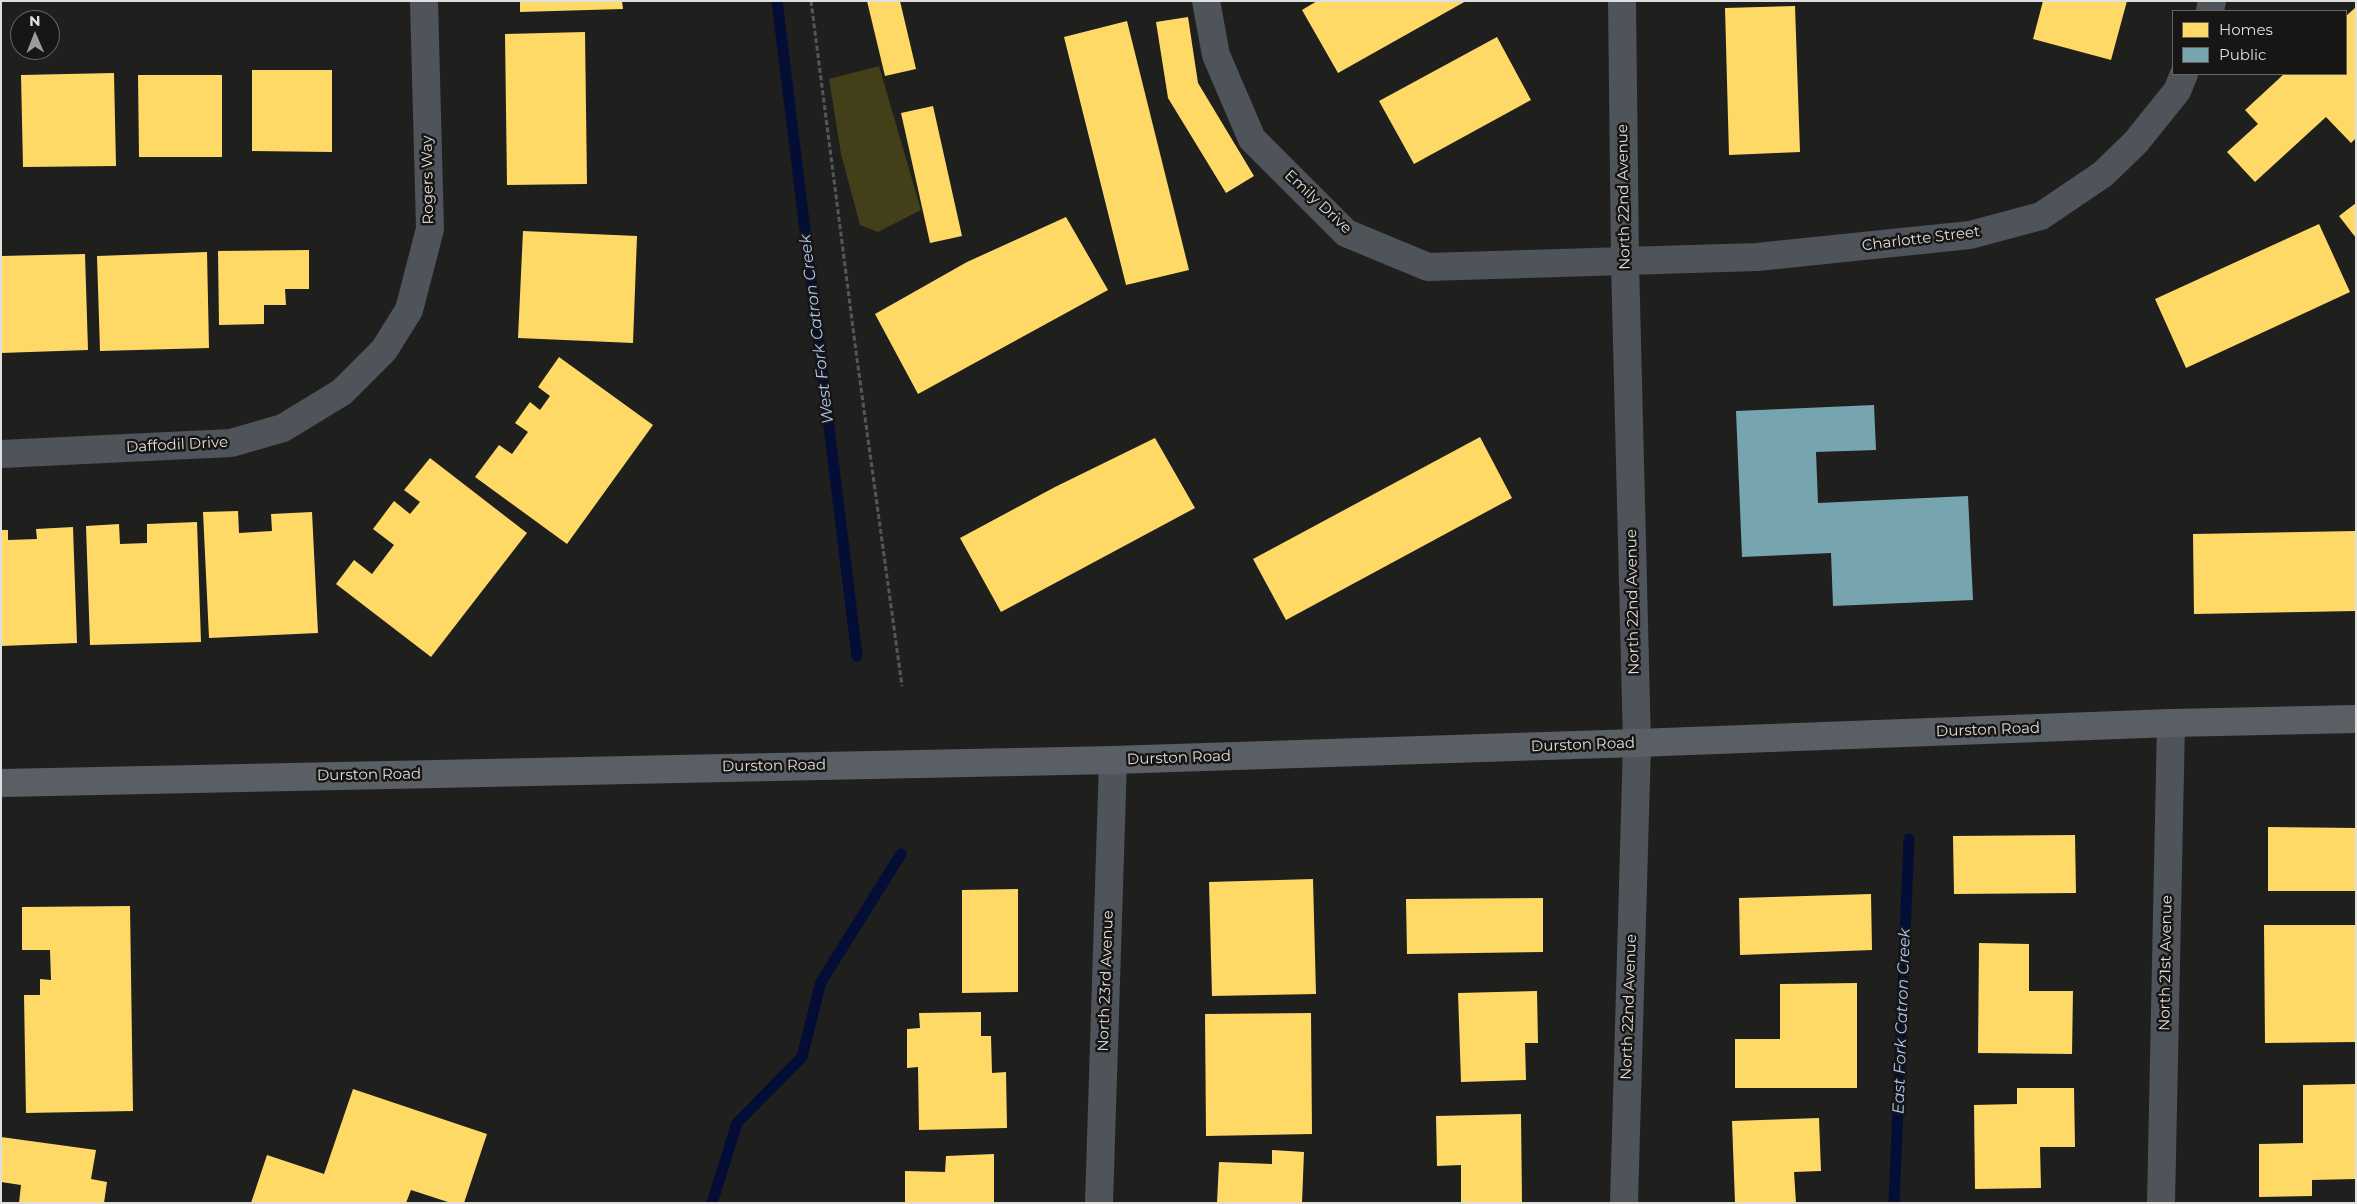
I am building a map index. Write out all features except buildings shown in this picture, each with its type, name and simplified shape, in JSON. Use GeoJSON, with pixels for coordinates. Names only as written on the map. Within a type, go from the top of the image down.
{"type":"FeatureCollection","features":[{"type":"Feature","properties":{"kind":"main road","name":"Durston Road"},"geometry":{"type":"LineString","coordinates":[[1,784],[1113,760],[2356,718]]}},
{"type":"Feature","properties":{"kind":"street","name":"Rogers Way"},"geometry":{"type":"LineString","coordinates":[[384,350],[409,310],[430,229],[424,1]]}},
{"type":"Feature","properties":{"kind":"street","name":"Emily Drive"},"geometry":{"type":"LineString","coordinates":[[1206,1],[1216,55],[1252,139],[1346,233],[1428,267],[1625,262]]}},
{"type":"Feature","properties":{"kind":"street","name":"North 22nd Avenue"},"geometry":{"type":"LineString","coordinates":[[1622,1],[1625,262],[1636,743],[1624,1203]]}},
{"type":"Feature","properties":{"kind":"street","name":"Charlotte Street"},"geometry":{"type":"LineString","coordinates":[[1625,262],[1757,257],[1970,235],[2041,216],[2103,174],[2136,142],[2177,91],[2184,75]]}},
{"type":"Feature","properties":{"kind":"street","name":"Daffodil Drive"},"geometry":{"type":"LineString","coordinates":[[1,454],[231,443],[283,428],[342,392],[384,350]]}},
{"type":"Feature","properties":{"kind":"street","name":"North 21st Avenue"},"geometry":{"type":"LineString","coordinates":[[2161,1203],[2171,723]]}},
{"type":"Feature","properties":{"kind":"street","name":"North 23rd Avenue"},"geometry":{"type":"LineString","coordinates":[[1099,1203],[1113,760]]}},
{"type":"Feature","properties":{"kind":"path"},"geometry":{"type":"LineString","coordinates":[[811,1],[857,359],[902,686]]}},
{"type":"Feature","properties":{"kind":"shaded area"},"geometry":{"type":"Polygon","coordinates":[[[879,66],[921,210],[878,232],[860,225],[841,154],[829,79],[879,66]]]}},
{"type":"Feature","properties":{"kind":"waterway","name":"West Fork Catron Creek"},"geometry":{"type":"LineString","coordinates":[[777,1],[857,656]]}},
{"type":"Feature","properties":{"kind":"waterway","name":"East Fork Catron Creek"},"geometry":{"type":"LineString","coordinates":[[1894,1203],[1909,839]]}},
{"type":"Feature","properties":{"kind":"waterway","name":"West Fork Catron Creek"},"geometry":{"type":"LineString","coordinates":[[712,1203],[737,1123],[802,1057],[821,982],[901,854]]}}]}
